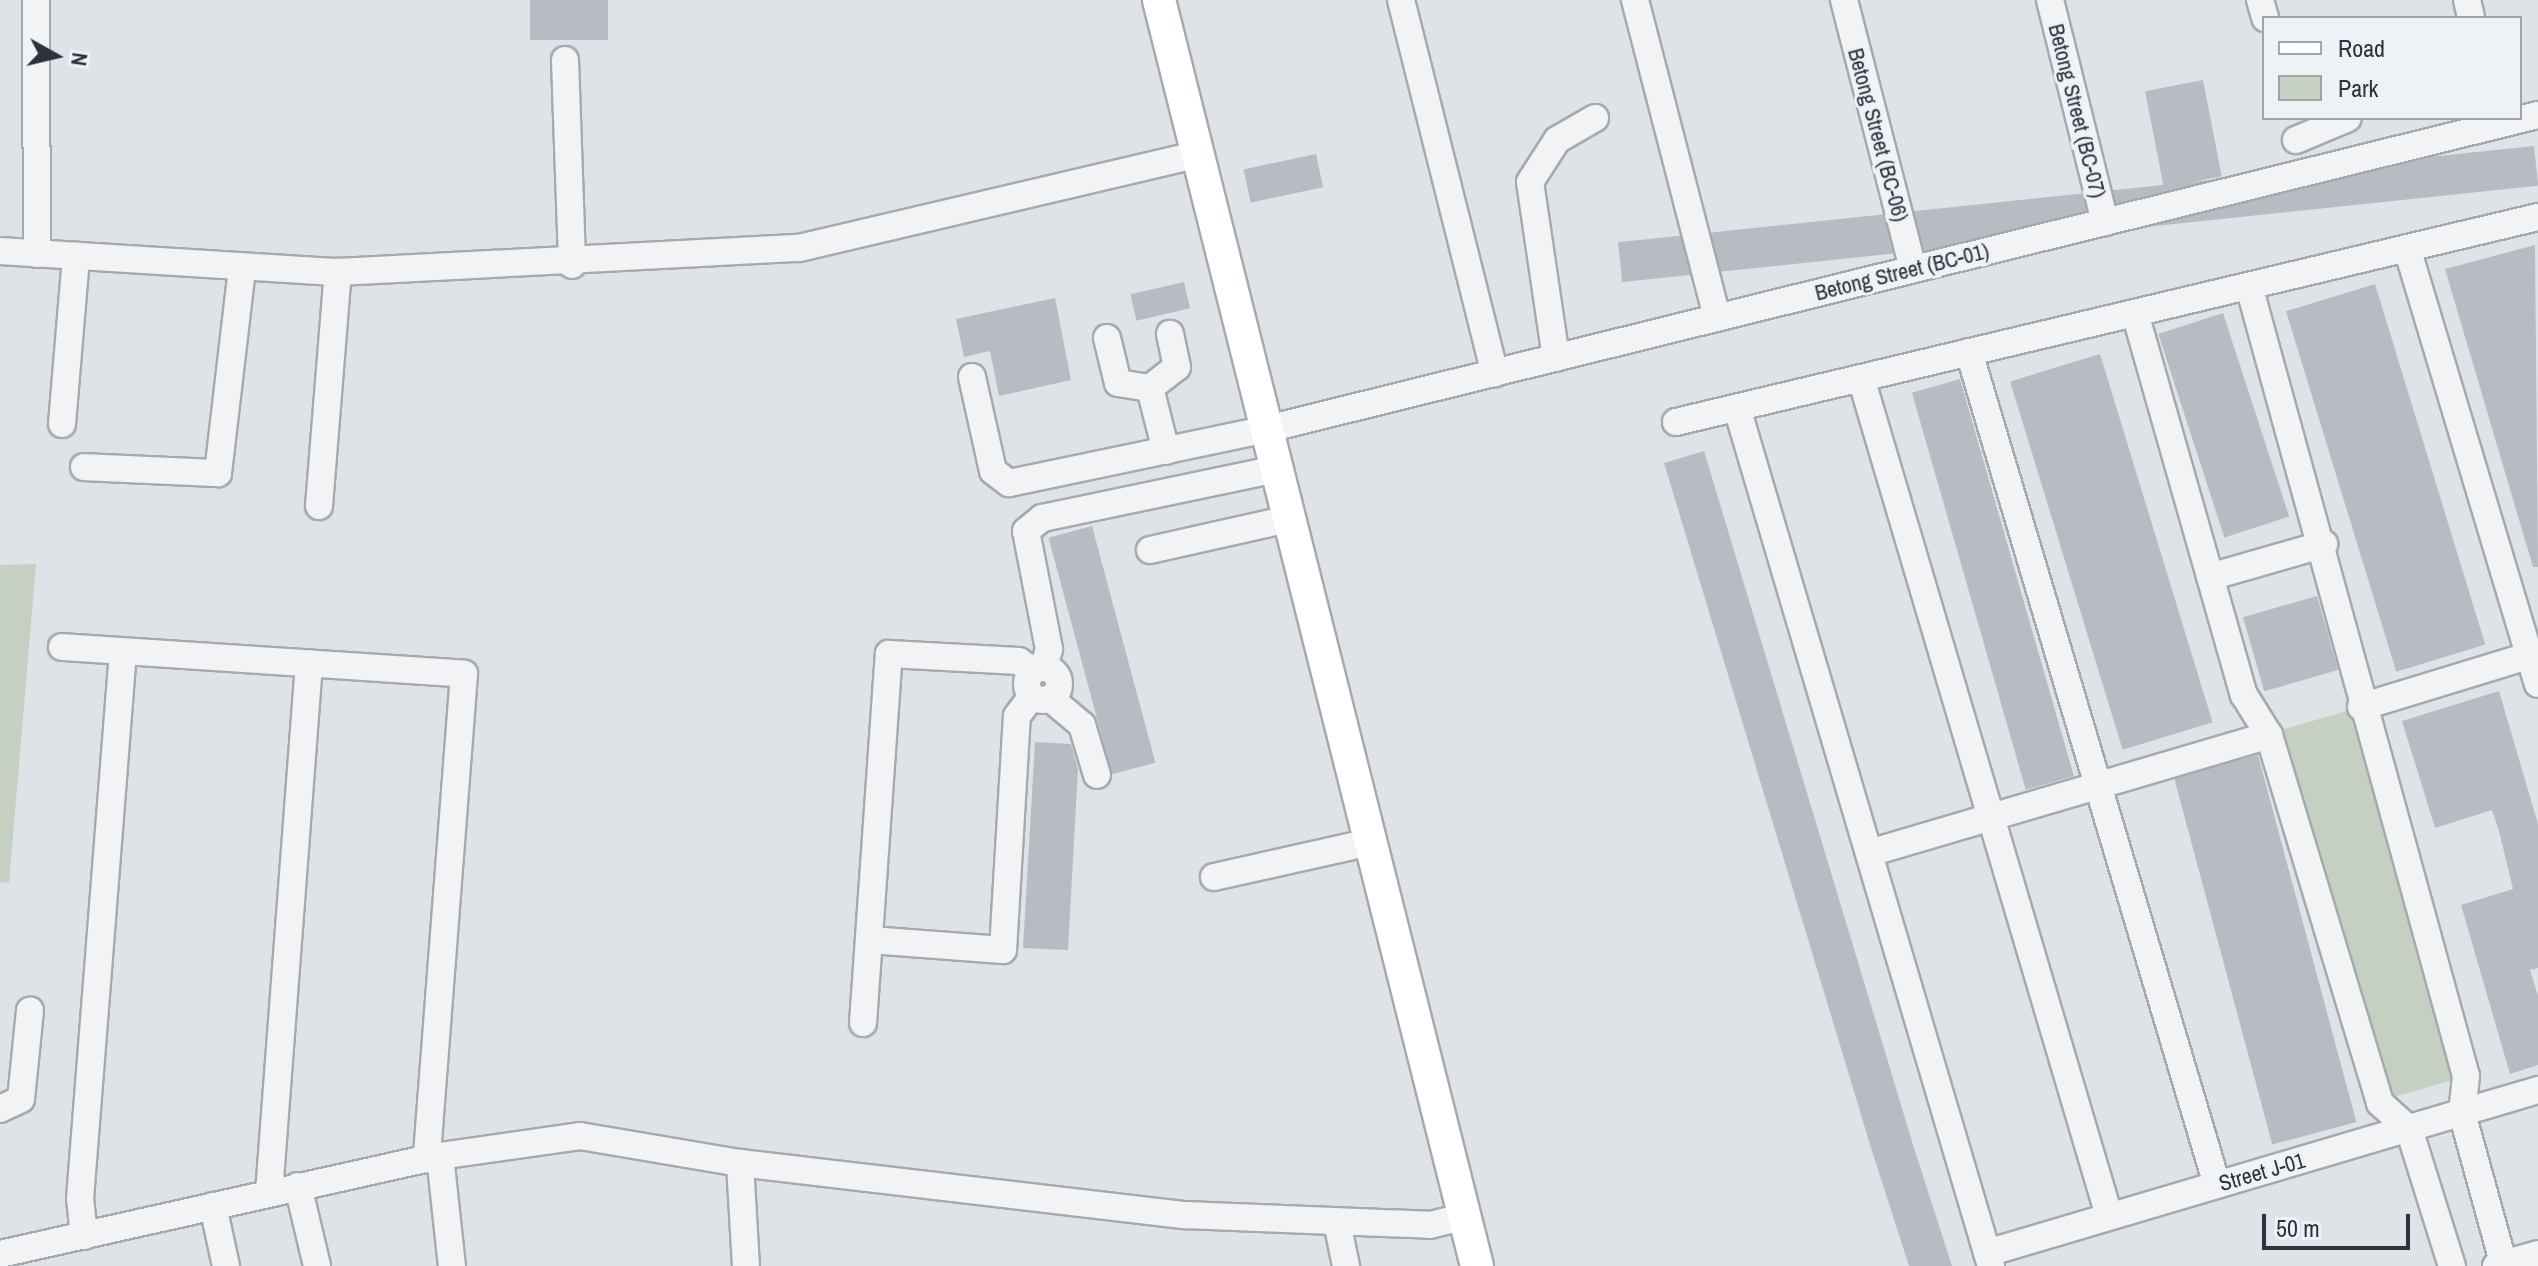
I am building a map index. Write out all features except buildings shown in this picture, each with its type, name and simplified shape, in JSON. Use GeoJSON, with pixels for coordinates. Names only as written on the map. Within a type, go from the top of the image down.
{"type":"FeatureCollection","features":[{"type":"Feature","properties":{"kind":"main road"},"geometry":{"type":"LineString","coordinates":[[1159,0],[1477,1266]]}},
{"type":"Feature","properties":{"kind":"street"},"geometry":{"type":"LineString","coordinates":[[36,0],[37,254]]}},
{"type":"Feature","properties":{"kind":"street"},"geometry":{"type":"LineString","coordinates":[[1401,0],[1495,373]]}},
{"type":"Feature","properties":{"kind":"street"},"geometry":{"type":"LineString","coordinates":[[1635,0],[1717,318]]}},
{"type":"Feature","properties":{"kind":"street","name":"Betong Street (BC-06)"},"geometry":{"type":"LineString","coordinates":[[1844,0],[1913,269]]}},
{"type":"Feature","properties":{"kind":"street","name":"Betong Street (BC-07)"},"geometry":{"type":"LineString","coordinates":[[2050,0],[2105,222]]}},
{"type":"Feature","properties":{"kind":"street"},"geometry":{"type":"LineString","coordinates":[[565,60],[572,265]]}},
{"type":"Feature","properties":{"kind":"street"},"geometry":{"type":"LineString","coordinates":[[1556,358],[1530,182],[1557,140],[1595,118]]}},
{"type":"Feature","properties":{"kind":"street"},"geometry":{"type":"LineString","coordinates":[[2304,173],[2293,129],[2338,120]]}},
{"type":"Feature","properties":{"kind":"street","name":"Betong Street (BC-01)"},"geometry":{"type":"LineString","coordinates":[[972,377],[993,471],[1009,483],[1267,429],[2304,173],[2497,121]]}},
{"type":"Feature","properties":{"kind":"street"},"geometry":{"type":"LineString","coordinates":[[0,251],[338,272],[572,265],[799,248],[1199,154]]}},
{"type":"Feature","properties":{"kind":"street"},"geometry":{"type":"LineString","coordinates":[[1676,422],[2538,217]]}},
{"type":"Feature","properties":{"kind":"street"},"geometry":{"type":"LineString","coordinates":[[2407,248],[2534,654],[2538,684]]}},
{"type":"Feature","properties":{"kind":"street"},"geometry":{"type":"LineString","coordinates":[[62,424],[76,256]]}},
{"type":"Feature","properties":{"kind":"street"},"geometry":{"type":"LineString","coordinates":[[84,467],[218,473],[242,268]]}},
{"type":"Feature","properties":{"kind":"street"},"geometry":{"type":"LineString","coordinates":[[319,506],[338,272]]}},
{"type":"Feature","properties":{"kind":"street"},"geometry":{"type":"LineString","coordinates":[[2249,286],[2357,662],[2361,707],[2466,1076],[2462,1113],[2501,1265],[2538,1254]]}},
{"type":"Feature","properties":{"kind":"street"},"geometry":{"type":"LineString","coordinates":[[2135,313],[2244,695],[2269,735],[2380,1103],[2409,1129],[2452,1266]]}},
{"type":"Feature","properties":{"kind":"street"},"geometry":{"type":"LineString","coordinates":[[1107,338],[1118,383],[1150,388],[1177,367],[1170,334]]}},
{"type":"Feature","properties":{"kind":"street"},"geometry":{"type":"LineString","coordinates":[[1969,352],[2217,1185]]}},
{"type":"Feature","properties":{"kind":"street"},"geometry":{"type":"LineString","coordinates":[[1861,378],[1988,817],[2109,1216]]}},
{"type":"Feature","properties":{"kind":"street"},"geometry":{"type":"LineString","coordinates":[[1150,388],[1166,451]]}},
{"type":"Feature","properties":{"kind":"street"},"geometry":{"type":"LineString","coordinates":[[1737,408],[1989,1259]]}},
{"type":"Feature","properties":{"kind":"street"},"geometry":{"type":"LineString","coordinates":[[870,940],[1003,950],[1017,716],[1039,683],[1049,649],[1026,531],[1042,518],[1276,469]]}},
{"type":"Feature","properties":{"kind":"street"},"geometry":{"type":"LineString","coordinates":[[1150,550],[1289,519]]}},
{"type":"Feature","properties":{"kind":"street"},"geometry":{"type":"LineString","coordinates":[[2210,577],[2324,544]]}},
{"type":"Feature","properties":{"kind":"street"},"geometry":{"type":"LineString","coordinates":[[62,647],[464,674],[434,1158],[452,1266]]}},
{"type":"Feature","properties":{"kind":"street"},"geometry":{"type":"LineString","coordinates":[[84,1236],[80,1199],[123,652]]}},
{"type":"Feature","properties":{"kind":"street"},"geometry":{"type":"LineString","coordinates":[[863,1023],[889,654],[1019,661],[1082,725],[1097,775]]}},
{"type":"Feature","properties":{"kind":"street"},"geometry":{"type":"LineString","coordinates":[[2361,707],[2534,654]]}},
{"type":"Feature","properties":{"kind":"street"},"geometry":{"type":"LineString","coordinates":[[269,1193],[309,664]]}},
{"type":"Feature","properties":{"kind":"street"},"geometry":{"type":"LineString","coordinates":[[1869,853],[2269,735]]}},
{"type":"Feature","properties":{"kind":"street"},"geometry":{"type":"LineString","coordinates":[[1214,877],[1370,842]]}},
{"type":"Feature","properties":{"kind":"street"},"geometry":{"type":"LineString","coordinates":[[0,1109],[21,1099],[30,1010]]}},
{"type":"Feature","properties":{"kind":"street","name":"Street J-01"},"geometry":{"type":"LineString","coordinates":[[1989,1259],[2109,1216],[2538,1090]]}},
{"type":"Feature","properties":{"kind":"street"},"geometry":{"type":"LineString","coordinates":[[0,1254],[434,1158],[580,1136],[740,1163],[1185,1215],[1430,1225],[1465,1216]]}},
{"type":"Feature","properties":{"kind":"street"},"geometry":{"type":"LineString","coordinates":[[740,1163],[746,1266]]}},
{"type":"Feature","properties":{"kind":"street"},"geometry":{"type":"LineString","coordinates":[[298,1186],[317,1266]]}},
{"type":"Feature","properties":{"kind":"street"},"geometry":{"type":"LineString","coordinates":[[213,1206],[226,1266]]}},
{"type":"Feature","properties":{"kind":"street"},"geometry":{"type":"LineString","coordinates":[[1337,1222],[1346,1266]]}},
{"type":"Feature","properties":{"kind":"green space"},"geometry":{"type":"Polygon","coordinates":[[[36,564],[9,883],[0,882],[0,565],[36,564]]]}},
{"type":"Feature","properties":{"kind":"green space"},"geometry":{"type":"Polygon","coordinates":[[[2361,707],[2467,1076],[2375,1103],[2269,733],[2361,707]]]}}]}
